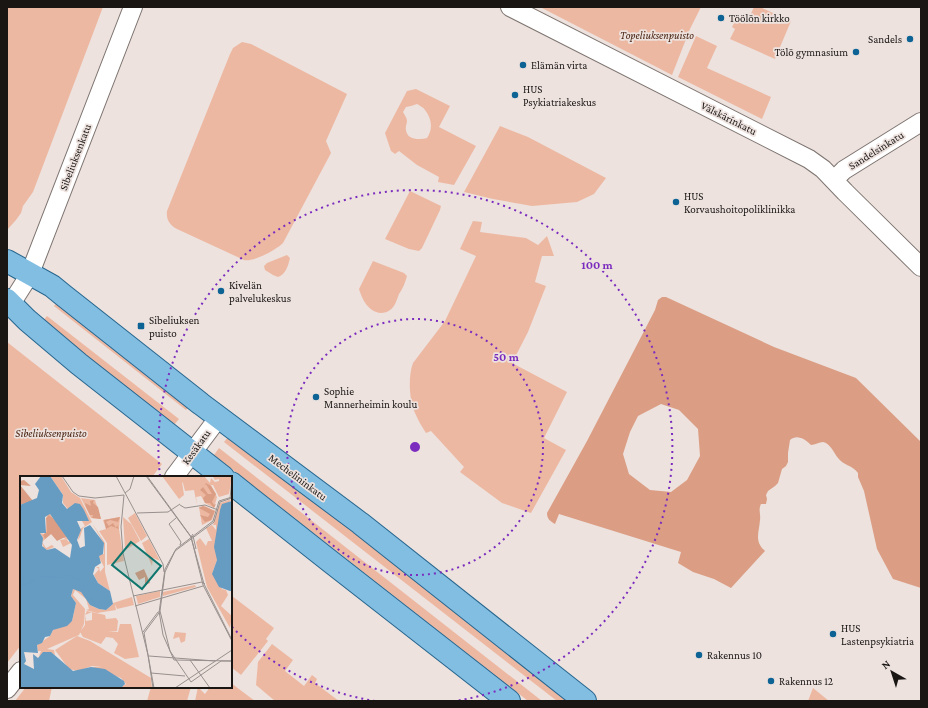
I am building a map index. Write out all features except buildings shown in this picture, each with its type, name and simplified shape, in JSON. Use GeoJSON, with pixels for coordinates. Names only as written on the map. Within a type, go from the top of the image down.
{"type":"FeatureCollection","features":[{"type":"Feature","properties":{"kind":"main road","name":"Mechelininkatu"},"geometry":{"type":"LineString","coordinates":[[7,261],[52,286],[63,294],[218,417],[360,524],[585,701]]}},
{"type":"Feature","properties":{"kind":"main road"},"geometry":{"type":"LineString","coordinates":[[9,302],[26,320],[79,364],[223,476]]}},
{"type":"Feature","properties":{"kind":"main road"},"geometry":{"type":"LineString","coordinates":[[232,484],[509,701]]}},
{"type":"Feature","properties":{"kind":"street","name":"Sibeliuksenkatu"},"geometry":{"type":"LineString","coordinates":[[9,302],[30,274],[134,7]]}},
{"type":"Feature","properties":{"kind":"street","name":"Välskärinkatu"},"geometry":{"type":"LineString","coordinates":[[510,7],[819,165],[921,267]]}},
{"type":"Feature","properties":{"kind":"street","name":"Sandelsinkatu"},"geometry":{"type":"LineString","coordinates":[[834,180],[844,170],[921,122]]}},
{"type":"Feature","properties":{"kind":"street","name":"Kesäkatu"},"geometry":{"type":"LineString","coordinates":[[175,476],[218,417]]}},
{"type":"Feature","properties":{"kind":"street"},"geometry":{"type":"LineString","coordinates":[[7,689],[20,672]]}},
{"type":"Feature","properties":{"kind":"green space"},"geometry":{"type":"Polygon","coordinates":[[[7,7],[103,7],[33,192],[23,206],[21,213],[7,230],[7,7]]]}},
{"type":"Feature","properties":{"kind":"green space","name":"Topeliuksenpuisto"},"geometry":{"type":"Polygon","coordinates":[[[540,7],[701,7],[690,29],[672,75],[540,7]]]}},
{"type":"Feature","properties":{"kind":"green space"},"geometry":{"type":"Polygon","coordinates":[[[754,7],[760,7],[791,21],[775,59],[730,39],[735,29],[732,27],[737,17],[747,22],[754,7]]]}},
{"type":"Feature","properties":{"kind":"green space"},"geometry":{"type":"Polygon","coordinates":[[[696,36],[717,46],[707,68],[771,97],[762,119],[678,77],[696,36]]]}},
{"type":"Feature","properties":{"kind":"green space"},"geometry":{"type":"Polygon","coordinates":[[[242,42],[251,44],[347,94],[326,141],[331,153],[283,243],[265,255],[248,260],[244,260],[177,229],[172,226],[167,217],[167,211],[230,54],[233,48],[242,42]]]}},
{"type":"Feature","properties":{"kind":"green space"},"geometry":{"type":"Polygon","coordinates":[[[416,89],[450,106],[439,127],[476,146],[454,185],[438,182],[439,177],[417,165],[399,151],[395,154],[391,151],[385,133],[407,91],[416,89]],[[417,104],[406,107],[403,112],[407,120],[407,133],[409,136],[414,138],[427,138],[431,128],[430,120],[424,109],[417,104]]]}},
{"type":"Feature","properties":{"kind":"green space"},"geometry":{"type":"Polygon","coordinates":[[[500,126],[528,137],[606,178],[594,194],[577,202],[532,206],[464,192],[500,126]]]}},
{"type":"Feature","properties":{"kind":"green space"},"geometry":{"type":"Polygon","coordinates":[[[410,191],[441,206],[422,248],[419,251],[409,249],[385,239],[410,191]]]}},
{"type":"Feature","properties":{"kind":"green space"},"geometry":{"type":"Polygon","coordinates":[[[473,221],[482,222],[480,232],[526,238],[538,245],[547,236],[554,256],[542,256],[535,282],[546,286],[528,332],[512,363],[567,392],[544,438],[566,450],[531,513],[502,503],[460,472],[464,467],[431,431],[426,433],[416,416],[411,402],[410,381],[413,363],[445,321],[476,256],[460,249],[473,221]]]}},
{"type":"Feature","properties":{"kind":"green space"},"geometry":{"type":"Polygon","coordinates":[[[287,255],[290,258],[285,272],[281,276],[278,277],[265,270],[264,266],[267,263],[287,255]]]}},
{"type":"Feature","properties":{"kind":"green space"},"geometry":{"type":"Polygon","coordinates":[[[373,261],[404,273],[407,276],[395,305],[392,309],[385,313],[376,312],[369,308],[359,289],[373,261]]]}},
{"type":"Feature","properties":{"kind":"green space"},"geometry":{"type":"Polygon","coordinates":[[[59,300],[191,404],[186,410],[54,306],[59,300]]]}},
{"type":"Feature","properties":{"kind":"green space"},"geometry":{"type":"Polygon","coordinates":[[[47,316],[179,419],[174,425],[42,322],[47,316]]]}},
{"type":"Feature","properties":{"kind":"green space","name":"Sibeliuksenpuisto"},"geometry":{"type":"Polygon","coordinates":[[[7,342],[162,464],[153,476],[20,476],[20,646],[7,663],[7,342]]]}},
{"type":"Feature","properties":{"kind":"green space"},"geometry":{"type":"Polygon","coordinates":[[[229,436],[571,701],[557,701],[224,442],[229,436]]]}},
{"type":"Feature","properties":{"kind":"green space"},"geometry":{"type":"Polygon","coordinates":[[[219,448],[542,701],[528,701],[214,455],[219,448]]]}},
{"type":"Feature","properties":{"kind":"green space"},"geometry":{"type":"Polygon","coordinates":[[[232,596],[274,628],[266,639],[268,641],[241,675],[232,668],[232,596]]]}},
{"type":"Feature","properties":{"kind":"green space"},"geometry":{"type":"Polygon","coordinates":[[[272,644],[293,660],[285,671],[304,686],[312,675],[317,679],[315,683],[339,701],[275,701],[256,685],[258,662],[272,644]]]}},
{"type":"Feature","properties":{"kind":"green space"},"geometry":{"type":"Polygon","coordinates":[[[232,684],[255,701],[195,701],[198,688],[205,694],[209,688],[232,688],[232,684]]]}},
{"type":"Feature","properties":{"kind":"green space"},"geometry":{"type":"Polygon","coordinates":[[[25,688],[52,688],[49,701],[15,701],[25,688]]]}},
{"type":"Feature","properties":{"kind":"green space"},"geometry":{"type":"Polygon","coordinates":[[[151,688],[191,688],[187,701],[147,701],[151,688]]]}},
{"type":"Feature","properties":{"kind":"green space"},"geometry":{"type":"Polygon","coordinates":[[[813,688],[829,701],[808,701],[813,688]]]}},
{"type":"Feature","properties":{"kind":"shaded area"},"geometry":{"type":"Polygon","coordinates":[[[662,297],[666,297],[774,347],[856,378],[921,442],[921,588],[893,579],[877,549],[864,491],[858,477],[858,473],[853,468],[842,462],[830,446],[825,443],[822,442],[811,445],[804,439],[798,437],[790,440],[788,462],[782,469],[778,483],[768,491],[766,495],[766,504],[761,504],[760,506],[758,540],[759,544],[765,551],[731,588],[714,579],[693,572],[678,563],[681,552],[559,514],[555,524],[549,520],[547,513],[587,441],[655,310],[658,300],[662,297]],[[661,404],[638,416],[630,432],[623,454],[629,474],[650,490],[671,492],[687,480],[700,456],[698,429],[679,410],[661,404]]]}},
{"type":"Feature","properties":{"kind":"place","name":"Töölön kirkko"},"geometry":{"type":"Point","coordinates":[721,18]}},
{"type":"Feature","properties":{"kind":"place","name":"Sandels"},"geometry":{"type":"Point","coordinates":[910,39]}},
{"type":"Feature","properties":{"kind":"place","name":"Tölö gymnasium"},"geometry":{"type":"Point","coordinates":[856,52]}},
{"type":"Feature","properties":{"kind":"place","name":"Elämän virta"},"geometry":{"type":"Point","coordinates":[523,65]}},
{"type":"Feature","properties":{"kind":"place","name":"HUS Psykiatriakeskus"},"geometry":{"type":"Point","coordinates":[515,95]}},
{"type":"Feature","properties":{"kind":"place","name":"HUS Korvaushoitopoliklinikka"},"geometry":{"type":"Point","coordinates":[676,202]}},
{"type":"Feature","properties":{"kind":"place","name":"Kivelän palvelukeskus"},"geometry":{"type":"Point","coordinates":[221,291]}},
{"type":"Feature","properties":{"kind":"place","name":"Sibeliuksen puisto"},"geometry":{"type":"Point","coordinates":[141,326]}},
{"type":"Feature","properties":{"kind":"place","name":"Sophie Mannerheimin koulu"},"geometry":{"type":"Point","coordinates":[316,397]}},
{"type":"Feature","properties":{"kind":"place","name":"HUS Lastenpsykiatria"},"geometry":{"type":"Point","coordinates":[833,634]}},
{"type":"Feature","properties":{"kind":"place","name":"Rakennus 10"},"geometry":{"type":"Point","coordinates":[699,655]}},
{"type":"Feature","properties":{"kind":"place","name":"Rakennus 12"},"geometry":{"type":"Point","coordinates":[771,681]}}]}
